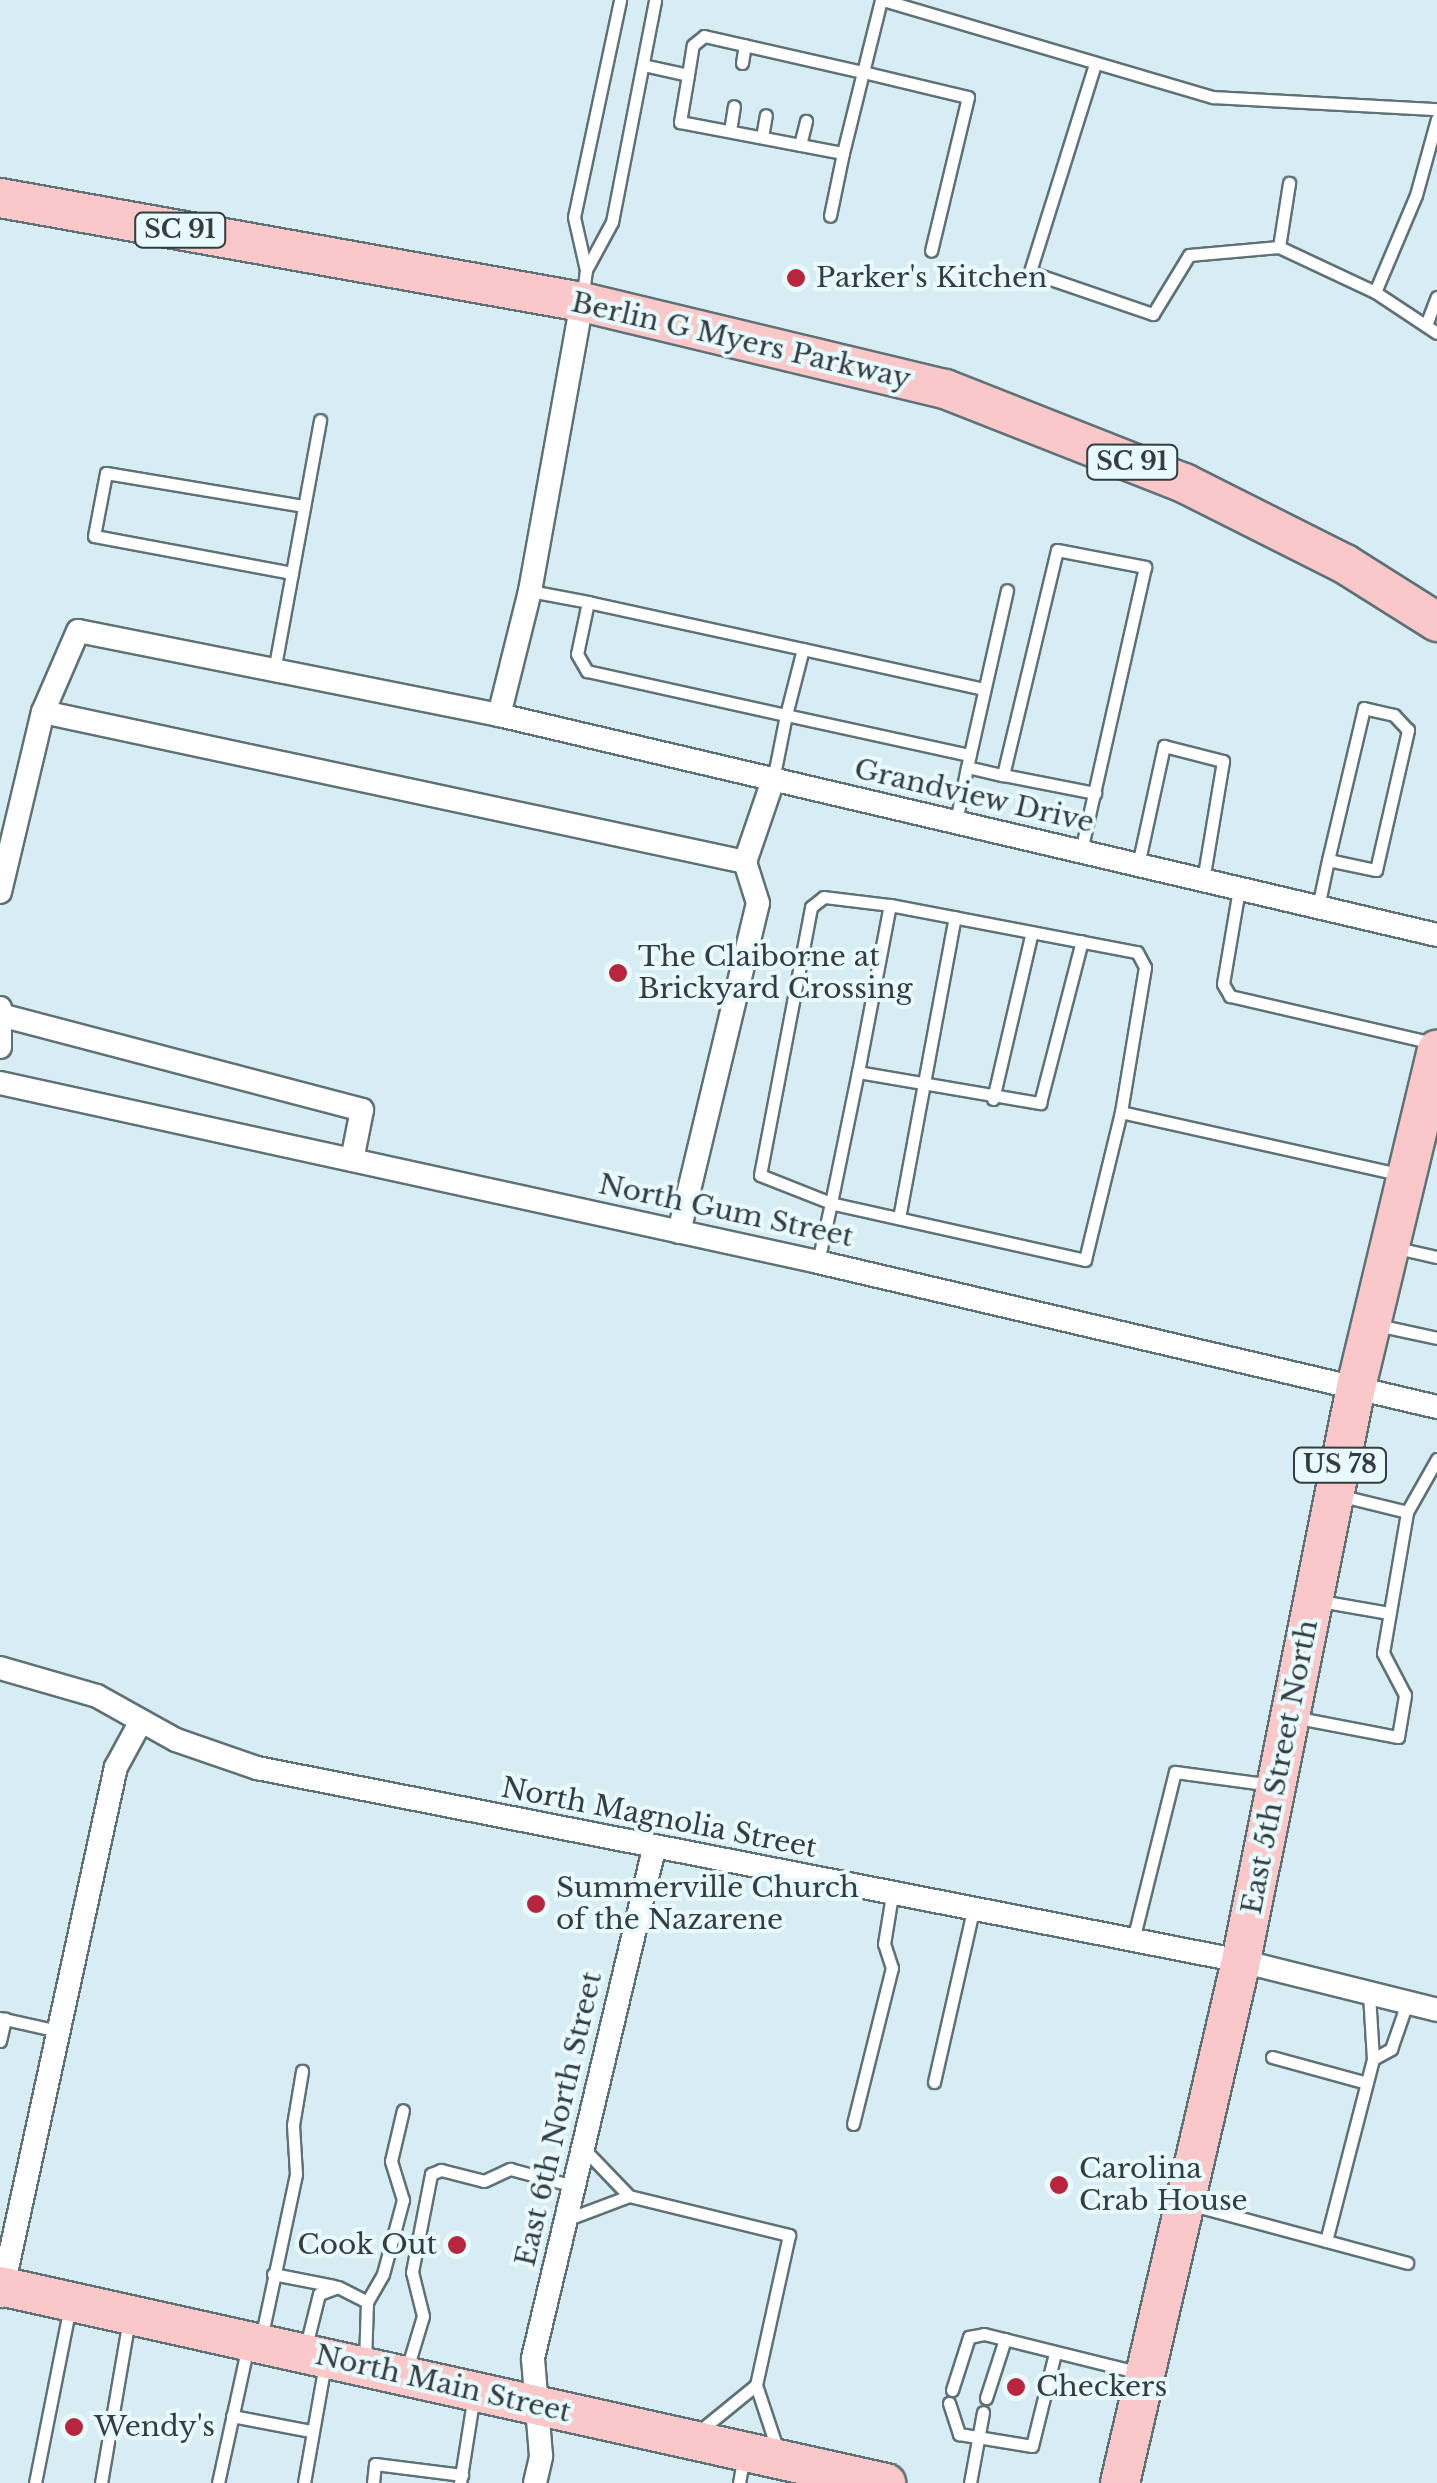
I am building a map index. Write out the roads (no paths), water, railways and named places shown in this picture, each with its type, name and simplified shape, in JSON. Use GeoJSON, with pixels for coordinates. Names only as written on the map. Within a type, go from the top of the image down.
{"type":"FeatureCollection","features":[{"type":"Feature","properties":{"kind":"main road","name":"Berlin G Myers Parkway"},"geometry":{"type":"LineString","coordinates":[[0,198],[584,286],[945,389],[1184,483],[1345,564],[1437,622]]}},
{"type":"Feature","properties":{"kind":"main road","name":"East 5th Street North"},"geometry":{"type":"LineString","coordinates":[[1120,2483],[1241,1961],[1356,1387],[1437,1047]]}},
{"type":"Feature","properties":{"kind":"main road","name":"North Main Street"},"geometry":{"type":"LineString","coordinates":[[1,2290],[130,2314],[690,2439],[755,2465],[851,2479]]}},
{"type":"Feature","properties":{"kind":"street"},"geometry":{"type":"LineString","coordinates":[[498,715],[530,591],[584,286]]}},
{"type":"Feature","properties":{"kind":"street","name":"Grandview Drive"},"geometry":{"type":"LineString","coordinates":[[43,712],[78,631],[498,715],[1437,935]]}},
{"type":"Feature","properties":{"kind":"street"},"geometry":{"type":"LineString","coordinates":[[0,892],[43,712],[745,862]]}},
{"type":"Feature","properties":{"kind":"street"},"geometry":{"type":"LineString","coordinates":[[679,1232],[758,903],[745,862],[773,780]]}},
{"type":"Feature","properties":{"kind":"street"},"geometry":{"type":"LineString","coordinates":[[0,1047],[2,1012],[362,1110],[352,1160]]}},
{"type":"Feature","properties":{"kind":"street","name":"North Gum Street"},"geometry":{"type":"LineString","coordinates":[[0,1083],[818,1262],[1437,1408]]}},
{"type":"Feature","properties":{"kind":"street","name":"North Magnolia Street"},"geometry":{"type":"LineString","coordinates":[[0,1668],[97,1696],[141,1721],[258,1768],[654,1849],[1241,1961],[1437,2010]]}},
{"type":"Feature","properties":{"kind":"street"},"geometry":{"type":"LineString","coordinates":[[1,2290],[116,1767],[141,1721]]}},
{"type":"Feature","properties":{"kind":"street","name":"East 6th North Street"},"geometry":{"type":"LineString","coordinates":[[536,2483],[541,2456],[533,2358],[654,1849]]}},
{"type":"Feature","properties":{"kind":"lane"},"geometry":{"type":"LineString","coordinates":[[584,286],[574,217],[620,0]]}},
{"type":"Feature","properties":{"kind":"lane"},"geometry":{"type":"LineString","coordinates":[[584,286],[612,222],[655,0]]}},
{"type":"Feature","properties":{"kind":"lane"},"geometry":{"type":"LineString","coordinates":[[830,216],[882,0],[1213,97],[1437,109]]}},
{"type":"Feature","properties":{"kind":"lane"},"geometry":{"type":"LineString","coordinates":[[843,154],[680,122],[693,46],[704,36],[778,52],[818,68],[863,72],[968,97],[931,250]]}},
{"type":"Feature","properties":{"kind":"lane"},"geometry":{"type":"LineString","coordinates":[[742,64],[745,46]]}},
{"type":"Feature","properties":{"kind":"lane"},"geometry":{"type":"LineString","coordinates":[[775,67],[778,52]]}},
{"type":"Feature","properties":{"kind":"lane"},"geometry":{"type":"LineString","coordinates":[[1094,64],[1030,272],[1154,314],[1189,255],[1279,247],[1375,292],[1431,329],[1437,297]]}},
{"type":"Feature","properties":{"kind":"lane"},"geometry":{"type":"LineString","coordinates":[[643,65],[688,76]]}},
{"type":"Feature","properties":{"kind":"lane"},"geometry":{"type":"LineString","coordinates":[[730,131],[734,106]]}},
{"type":"Feature","properties":{"kind":"lane"},"geometry":{"type":"LineString","coordinates":[[762,138],[766,115]]}},
{"type":"Feature","properties":{"kind":"lane"},"geometry":{"type":"LineString","coordinates":[[1375,292],[1416,194],[1437,119]]}},
{"type":"Feature","properties":{"kind":"lane"},"geometry":{"type":"LineString","coordinates":[[800,145],[806,122]]}},
{"type":"Feature","properties":{"kind":"lane"},"geometry":{"type":"LineString","coordinates":[[1279,247],[1289,183]]}},
{"type":"Feature","properties":{"kind":"lane"},"geometry":{"type":"LineString","coordinates":[[274,671],[320,420]]}},
{"type":"Feature","properties":{"kind":"lane"},"geometry":{"type":"LineString","coordinates":[[292,573],[94,536],[106,473],[304,506]]}},
{"type":"Feature","properties":{"kind":"lane"},"geometry":{"type":"LineString","coordinates":[[1003,775],[1057,550],[1145,568],[1082,852]]}},
{"type":"Feature","properties":{"kind":"lane"},"geometry":{"type":"LineString","coordinates":[[956,823],[1006,590]]}},
{"type":"Feature","properties":{"kind":"lane"},"geometry":{"type":"LineString","coordinates":[[530,591],[984,689]]}},
{"type":"Feature","properties":{"kind":"lane"},"geometry":{"type":"LineString","coordinates":[[588,602],[577,654],[587,671],[786,715],[968,761],[1003,775],[1095,793]]}},
{"type":"Feature","properties":{"kind":"lane"},"geometry":{"type":"LineString","coordinates":[[773,780],[803,650]]}},
{"type":"Feature","properties":{"kind":"lane"},"geometry":{"type":"LineString","coordinates":[[1318,908],[1328,860],[1364,708],[1394,716],[1408,730],[1376,870],[1328,860]]}},
{"type":"Feature","properties":{"kind":"lane"},"geometry":{"type":"LineString","coordinates":[[1138,865],[1164,746],[1223,762],[1203,881]]}},
{"type":"Feature","properties":{"kind":"lane"},"geometry":{"type":"LineString","coordinates":[[1239,889],[1223,984],[1230,996],[1437,1047]]}},
{"type":"Feature","properties":{"kind":"lane"},"geometry":{"type":"LineString","coordinates":[[814,900],[890,905],[1082,941],[1145,959],[1122,1112],[1086,1260],[830,1203],[768,1180],[758,1164],[814,900]]}},
{"type":"Feature","properties":{"kind":"lane"},"geometry":{"type":"LineString","coordinates":[[818,1262],[890,905]]}},
{"type":"Feature","properties":{"kind":"lane"},"geometry":{"type":"LineString","coordinates":[[899,1218],[955,918]]}},
{"type":"Feature","properties":{"kind":"lane"},"geometry":{"type":"LineString","coordinates":[[993,1099],[1032,932]]}},
{"type":"Feature","properties":{"kind":"lane"},"geometry":{"type":"LineString","coordinates":[[858,1072],[1028,1106],[1044,1098],[1082,941]]}},
{"type":"Feature","properties":{"kind":"lane"},"geometry":{"type":"LineString","coordinates":[[1122,1112],[1408,1176]]}},
{"type":"Feature","properties":{"kind":"lane"},"geometry":{"type":"LineString","coordinates":[[1392,1246],[1437,1256]]}},
{"type":"Feature","properties":{"kind":"lane"},"geometry":{"type":"LineString","coordinates":[[1372,1324],[1437,1338]]}},
{"type":"Feature","properties":{"kind":"lane"},"geometry":{"type":"LineString","coordinates":[[1289,1716],[1398,1736],[1404,1695],[1383,1653],[1406,1512],[1437,1458]]}},
{"type":"Feature","properties":{"kind":"lane"},"geometry":{"type":"LineString","coordinates":[[1334,1494],[1406,1512]]}},
{"type":"Feature","properties":{"kind":"lane"},"geometry":{"type":"LineString","coordinates":[[1313,1600],[1390,1613]]}},
{"type":"Feature","properties":{"kind":"lane"},"geometry":{"type":"LineString","coordinates":[[1134,1940],[1175,1772],[1276,1786]]}},
{"type":"Feature","properties":{"kind":"lane"},"geometry":{"type":"LineString","coordinates":[[853,2124],[892,1968],[884,1944],[892,1894]]}},
{"type":"Feature","properties":{"kind":"lane"},"geometry":{"type":"LineString","coordinates":[[934,2082],[973,1910]]}},
{"type":"Feature","properties":{"kind":"lane"},"geometry":{"type":"LineString","coordinates":[[1326,2241],[1373,2059],[1369,1994]]}},
{"type":"Feature","properties":{"kind":"lane"},"geometry":{"type":"LineString","coordinates":[[1373,2059],[1391,2050],[1406,2003]]}},
{"type":"Feature","properties":{"kind":"lane"},"geometry":{"type":"LineString","coordinates":[[0,2040],[2,2019],[58,2031]]}},
{"type":"Feature","properties":{"kind":"lane"},"geometry":{"type":"LineString","coordinates":[[1272,2056],[1367,2083]]}},
{"type":"Feature","properties":{"kind":"lane"},"geometry":{"type":"LineString","coordinates":[[218,2483],[296,2174],[293,2125],[302,2072]]}},
{"type":"Feature","properties":{"kind":"lane"},"geometry":{"type":"LineString","coordinates":[[364,2366],[371,2329],[367,2302],[389,2258],[403,2200],[391,2162],[403,2110]]}},
{"type":"Feature","properties":{"kind":"lane"},"geometry":{"type":"LineString","coordinates":[[583,2148],[629,2196],[789,2234],[756,2385],[755,2465]]}},
{"type":"Feature","properties":{"kind":"lane"},"geometry":{"type":"LineString","coordinates":[[405,2376],[423,2316],[412,2272],[431,2174],[441,2170],[484,2181],[510,2169],[574,2186]]}},
{"type":"Feature","properties":{"kind":"lane"},"geometry":{"type":"LineString","coordinates":[[566,2220],[629,2196]]}},
{"type":"Feature","properties":{"kind":"lane"},"geometry":{"type":"LineString","coordinates":[[1185,2203],[1407,2263]]}},
{"type":"Feature","properties":{"kind":"lane"},"geometry":{"type":"LineString","coordinates":[[273,2274],[338,2287],[367,2302]]}},
{"type":"Feature","properties":{"kind":"lane"},"geometry":{"type":"LineString","coordinates":[[304,2483],[312,2431],[319,2294],[338,2287]]}},
{"type":"Feature","properties":{"kind":"lane"},"geometry":{"type":"LineString","coordinates":[[35,2483],[71,2303]]}},
{"type":"Feature","properties":{"kind":"lane"},"geometry":{"type":"LineString","coordinates":[[102,2483],[130,2314]]}},
{"type":"Feature","properties":{"kind":"lane"},"geometry":{"type":"LineString","coordinates":[[1055,2353],[1032,2446],[959,2434],[950,2396],[969,2337],[1004,2339],[1145,2374]]}},
{"type":"Feature","properties":{"kind":"lane"},"geometry":{"type":"LineString","coordinates":[[970,2483],[984,2405],[1004,2339]]}},
{"type":"Feature","properties":{"kind":"lane"},"geometry":{"type":"LineString","coordinates":[[690,2439],[756,2385]]}},
{"type":"Feature","properties":{"kind":"lane"},"geometry":{"type":"LineString","coordinates":[[373,2483],[375,2464],[461,2479],[474,2391]]}},
{"type":"Feature","properties":{"kind":"lane"},"geometry":{"type":"LineString","coordinates":[[232,2416],[312,2431]]}},
{"type":"Feature","properties":{"kind":"place","name":"Parker's Kitchen"},"geometry":{"type":"Point","coordinates":[796,278]}},
{"type":"Feature","properties":{"kind":"place","name":"The Claiborne at Brickyard Crossing"},"geometry":{"type":"Point","coordinates":[618,973]}},
{"type":"Feature","properties":{"kind":"place","name":"Summerville Church of the Nazarene"},"geometry":{"type":"Point","coordinates":[536,1904]}},
{"type":"Feature","properties":{"kind":"place","name":"Carolina Crab House"},"geometry":{"type":"Point","coordinates":[1059,2185]}},
{"type":"Feature","properties":{"kind":"place","name":"Cook Out"},"geometry":{"type":"Point","coordinates":[457,2245]}},
{"type":"Feature","properties":{"kind":"place","name":"Checkers"},"geometry":{"type":"Point","coordinates":[1016,2387]}},
{"type":"Feature","properties":{"kind":"place","name":"Wendy's"},"geometry":{"type":"Point","coordinates":[74,2427]}}]}
